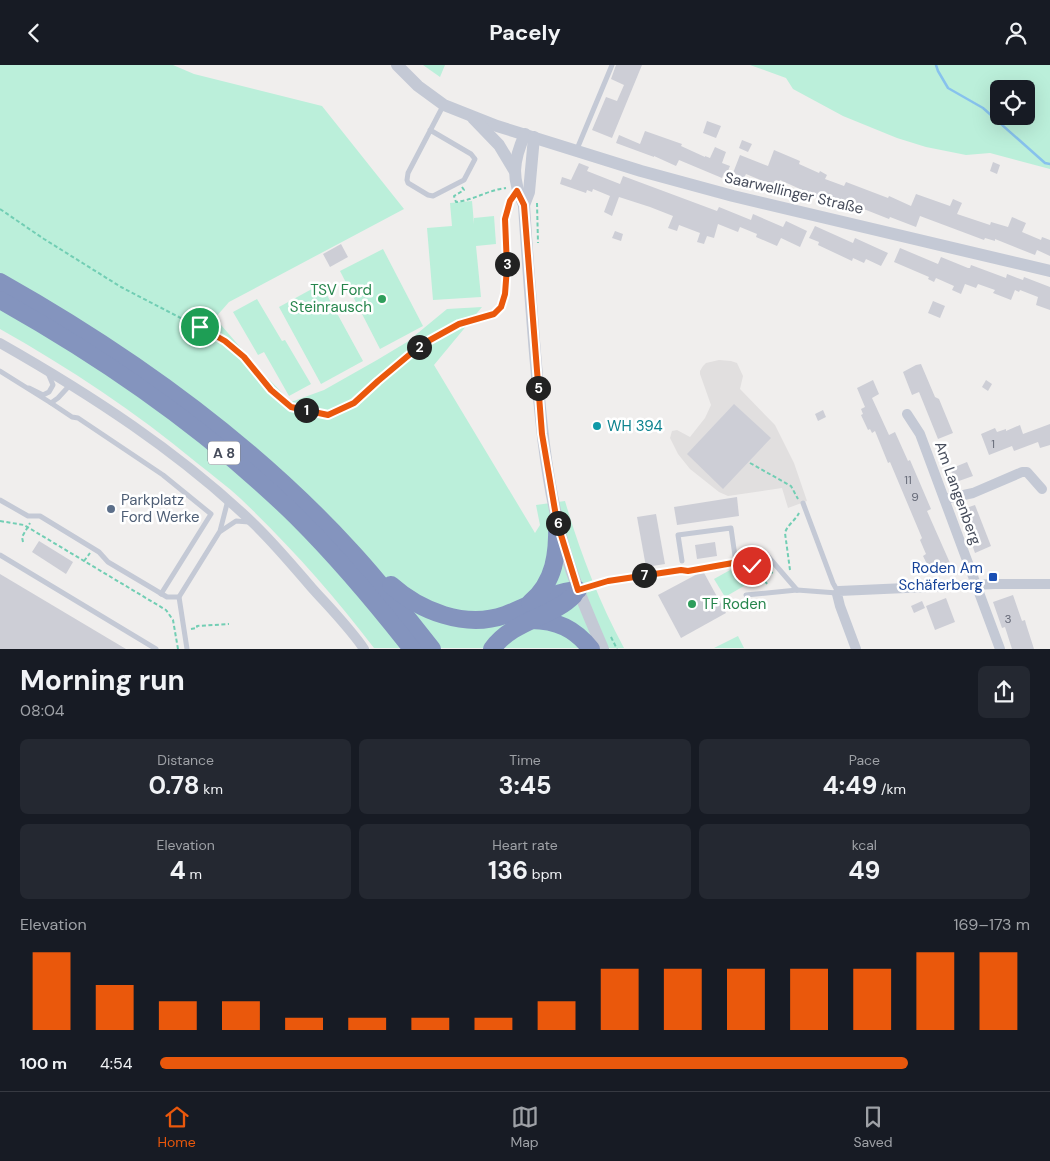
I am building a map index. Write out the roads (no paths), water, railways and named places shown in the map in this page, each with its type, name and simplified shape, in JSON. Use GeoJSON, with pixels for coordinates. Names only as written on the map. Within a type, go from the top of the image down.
{"type":"FeatureCollection","features":[{"type":"Feature","properties":{"kind":"highway","name":"A 8"},"geometry":{"type":"LineString","coordinates":[[0,282],[85,333],[165,386],[219,428],[308,506],[349,549],[432,649]]}},
{"type":"Feature","properties":{"kind":"highway","name":"A 8"},"geometry":{"type":"LineString","coordinates":[[0,300],[31,317],[124,376],[210,440],[296,517],[370,597],[412,649]]}},
{"type":"Feature","properties":{"kind":"highway"},"geometry":{"type":"LineString","coordinates":[[492,649],[498,639],[510,631],[529,613],[538,595],[547,583],[556,555],[557,522]]}},
{"type":"Feature","properties":{"kind":"highway"},"geometry":{"type":"LineString","coordinates":[[349,549],[403,595],[420,606],[441,615],[465,619],[486,619],[529,613],[573,597],[578,590]]}},
{"type":"Feature","properties":{"kind":"highway"},"geometry":{"type":"LineString","coordinates":[[529,613],[570,629],[582,638],[591,649]]}},
{"type":"Feature","properties":{"kind":"street"},"geometry":{"type":"LineString","coordinates":[[398,65],[418,86],[444,105],[471,117],[499,145],[514,170]]}},
{"type":"Feature","properties":{"kind":"street","name":"Saarwellinger Straße"},"geometry":{"type":"LineString","coordinates":[[471,117],[641,171],[733,196],[1050,271]]}},
{"type":"Feature","properties":{"kind":"street"},"geometry":{"type":"LineString","coordinates":[[529,136],[515,158],[514,170],[517,189],[524,205],[542,434],[557,522],[578,590],[602,649]]}},
{"type":"Feature","properties":{"kind":"street"},"geometry":{"type":"LineString","coordinates":[[524,205],[528,192],[529,136]]}},
{"type":"Feature","properties":{"kind":"street"},"geometry":{"type":"LineString","coordinates":[[0,343],[71,385],[167,452],[228,500],[254,523],[364,649]]}},
{"type":"Feature","properties":{"kind":"street","name":"Am Langenberg"},"geometry":{"type":"LineString","coordinates":[[908,414],[920,434],[1000,649]]}},
{"type":"Feature","properties":{"kind":"street"},"geometry":{"type":"LineString","coordinates":[[945,499],[973,493],[1022,472],[1028,472],[1042,489]]}},
{"type":"Feature","properties":{"kind":"street"},"geometry":{"type":"LineString","coordinates":[[856,649],[840,606],[838,592],[1050,584]]}},
{"type":"Feature","properties":{"kind":"lane"},"geometry":{"type":"LineString","coordinates":[[577,150],[612,65]]}},
{"type":"Feature","properties":{"kind":"lane"},"geometry":{"type":"LineString","coordinates":[[430,130],[471,154],[475,159],[464,180],[433,196],[408,183],[407,180],[408,173],[430,130],[444,105]]}},
{"type":"Feature","properties":{"kind":"lane"},"geometry":{"type":"LineString","coordinates":[[0,371],[28,388],[44,395],[49,393],[53,385],[45,369]]}},
{"type":"Feature","properties":{"kind":"lane"},"geometry":{"type":"LineString","coordinates":[[51,403],[58,399],[71,385]]}},
{"type":"Feature","properties":{"kind":"lane"},"geometry":{"type":"LineString","coordinates":[[28,388],[72,417],[78,417],[146,463],[211,514],[161,593]]}},
{"type":"Feature","properties":{"kind":"lane"},"geometry":{"type":"LineString","coordinates":[[0,500],[28,516],[40,516],[92,549],[108,562],[167,597],[178,597]]}},
{"type":"Feature","properties":{"kind":"lane"},"geometry":{"type":"LineString","coordinates":[[187,649],[178,597],[220,531],[228,500]]}},
{"type":"Feature","properties":{"kind":"lane"},"geometry":{"type":"LineString","coordinates":[[801,505],[838,592]]}},
{"type":"Feature","properties":{"kind":"lane"},"geometry":{"type":"LineString","coordinates":[[220,531],[236,521],[254,523]]}},
{"type":"Feature","properties":{"kind":"lane"},"geometry":{"type":"LineString","coordinates":[[682,561],[678,535],[731,528],[735,556],[751,553],[766,554],[795,587]]}},
{"type":"Feature","properties":{"kind":"lane"},"geometry":{"type":"LineString","coordinates":[[0,555],[156,649]]}},
{"type":"Feature","properties":{"kind":"lane"},"geometry":{"type":"LineString","coordinates":[[746,595],[778,592],[795,587],[838,592]]}},
{"type":"Feature","properties":{"kind":"waterway"},"geometry":{"type":"LineString","coordinates":[[936,65],[948,88],[983,108],[1045,163],[1050,164]]}},
{"type":"Feature","properties":{"kind":"place","name":"TSV Ford Steinrausch"},"geometry":{"type":"Point","coordinates":[382,299]}},
{"type":"Feature","properties":{"kind":"place","name":"WH 394"},"geometry":{"type":"Point","coordinates":[597,426]}},
{"type":"Feature","properties":{"kind":"place","name":"Parkplatz Ford Werke"},"geometry":{"type":"Point","coordinates":[111,509]}},
{"type":"Feature","properties":{"kind":"place","name":"Roden Am Schäferberg"},"geometry":{"type":"Point","coordinates":[993,577]}},
{"type":"Feature","properties":{"kind":"place","name":"TF Roden"},"geometry":{"type":"Point","coordinates":[692,604]}}]}
